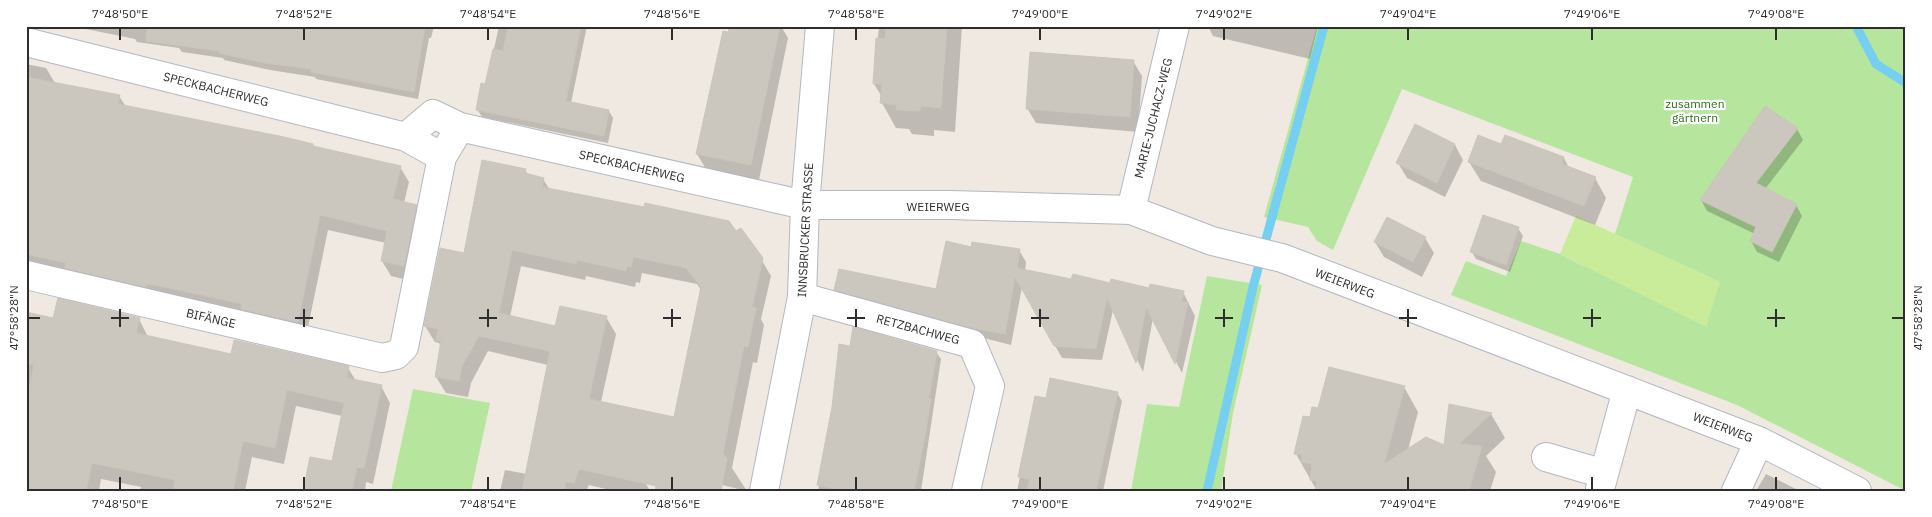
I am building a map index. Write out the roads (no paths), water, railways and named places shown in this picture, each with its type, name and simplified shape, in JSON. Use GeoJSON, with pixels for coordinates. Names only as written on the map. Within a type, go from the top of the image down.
{"type":"FeatureCollection","features":[{"type":"Feature","properties":{"kind":"street","name":"INNSBRUCKER STRASSE"},"geometry":{"type":"LineString","coordinates":[[764,491],[802,297],[804,205],[820,26]]}},
{"type":"Feature","properties":{"kind":"street","name":"MARIE-JUCHACZ-WEG"},"geometry":{"type":"LineString","coordinates":[[1131,210],[1175,26]]}},
{"type":"Feature","properties":{"kind":"street","name":"SPECKBACHERWEG"},"geometry":{"type":"LineString","coordinates":[[26,42],[406,137],[442,157]]}},
{"type":"Feature","properties":{"kind":"street","name":"SPECKBACHERWEG"},"geometry":{"type":"LineString","coordinates":[[406,137],[433,114],[460,127],[804,205]]}},
{"type":"Feature","properties":{"kind":"street"},"geometry":{"type":"LineString","coordinates":[[442,157],[460,127]]}},
{"type":"Feature","properties":{"kind":"street","name":"BIFÄNGE"},"geometry":{"type":"LineString","coordinates":[[26,275],[382,358],[396,355],[404,347],[442,157]]}},
{"type":"Feature","properties":{"kind":"street","name":"WEIERWEG"},"geometry":{"type":"LineString","coordinates":[[804,205],[950,205],[1131,210],[1212,241],[1263,253],[1759,440],[1857,491]]}},
{"type":"Feature","properties":{"kind":"street","name":"RETZBACHWEG"},"geometry":{"type":"LineString","coordinates":[[802,297],[972,344],[990,386],[966,491]]}},
{"type":"Feature","properties":{"kind":"street"},"geometry":{"type":"LineString","coordinates":[[1546,457],[1602,481],[1627,390]]}},
{"type":"Feature","properties":{"kind":"street"},"geometry":{"type":"LineString","coordinates":[[1736,491],[1759,440]]}},
{"type":"Feature","properties":{"kind":"waterway"},"geometry":{"type":"LineString","coordinates":[[1207,491],[1253,287],[1324,26]]}},
{"type":"Feature","properties":{"kind":"waterway"},"geometry":{"type":"LineString","coordinates":[[1856,26],[1876,64],[1906,83]]}},
{"type":"Feature","properties":{"kind":"park label","name":"zusammen gärtnern"},"geometry":{"type":"Point","coordinates":[1695,110]}}]}
